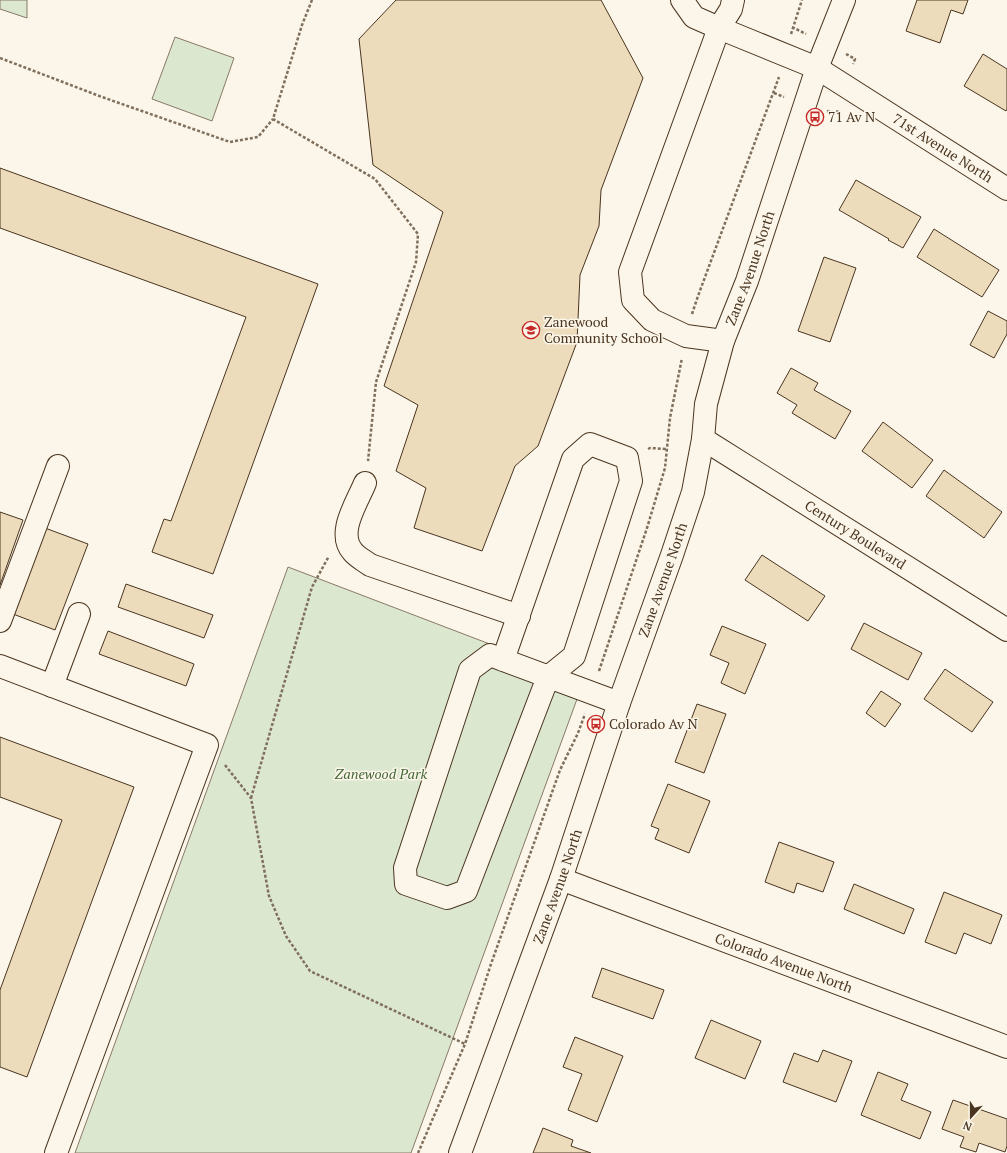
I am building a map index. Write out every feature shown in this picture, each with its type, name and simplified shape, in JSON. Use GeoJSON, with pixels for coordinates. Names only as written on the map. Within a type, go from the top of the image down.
{"type":"FeatureCollection","features":[{"type":"Feature","properties":{"kind":"street","name":"71st Avenue North"},"geometry":{"type":"LineString","coordinates":[[682,0],[694,17],[817,68],[1007,189]]}},
{"type":"Feature","properties":{"kind":"street"},"geometry":{"type":"LineString","coordinates":[[723,342],[686,336],[652,320],[632,300],[630,272],[719,28],[731,8],[733,0]]}},
{"type":"Feature","properties":{"kind":"street","name":"Zane Avenue North"},"geometry":{"type":"LineString","coordinates":[[460,1153],[561,879],[619,703],[672,556],[693,492],[703,439],[706,404],[723,342],[747,281],[817,68],[844,0]]}},
{"type":"Feature","properties":{"kind":"street","name":"Century Boulevard"},"geometry":{"type":"LineString","coordinates":[[703,439],[1007,630]]}},
{"type":"Feature","properties":{"kind":"street"},"geometry":{"type":"LineString","coordinates":[[590,444],[627,458],[631,481],[574,656],[548,677],[466,891],[448,898],[406,884],[405,868],[470,670],[497,658],[519,616],[573,459],[590,444]]}},
{"type":"Feature","properties":{"kind":"street"},"geometry":{"type":"LineString","coordinates":[[0,621],[58,466]]}},
{"type":"Feature","properties":{"kind":"street"},"geometry":{"type":"LineString","coordinates":[[365,483],[346,527],[346,543],[354,553],[370,565],[519,616]]}},
{"type":"Feature","properties":{"kind":"street"},"geometry":{"type":"LineString","coordinates":[[52,686],[79,614]]}},
{"type":"Feature","properties":{"kind":"street"},"geometry":{"type":"LineString","coordinates":[[497,658],[619,703]]}},
{"type":"Feature","properties":{"kind":"street"},"geometry":{"type":"LineString","coordinates":[[0,666],[207,745],[56,1153]]}},
{"type":"Feature","properties":{"kind":"street","name":"Colorado Avenue North"},"geometry":{"type":"LineString","coordinates":[[561,879],[1007,1047]]}},
{"type":"Feature","properties":{"kind":"path"},"geometry":{"type":"LineString","coordinates":[[0,58],[102,97],[230,142],[258,137],[273,120],[302,25],[312,0]]}},
{"type":"Feature","properties":{"kind":"path"},"geometry":{"type":"LineString","coordinates":[[273,120],[375,179],[418,234],[416,262],[376,382],[365,483]]}},
{"type":"Feature","properties":{"kind":"path"},"geometry":{"type":"LineString","coordinates":[[346,543],[332,552],[312,587],[251,798],[269,896],[286,936],[310,971],[465,1044]]}},
{"type":"Feature","properties":{"kind":"path"},"geometry":{"type":"LineString","coordinates":[[207,745],[215,752],[251,798]]}},
{"type":"Feature","properties":{"kind":"green space"},"geometry":{"type":"Polygon","coordinates":[[[0,0],[27,0],[27,18],[0,9],[0,0]]]}},
{"type":"Feature","properties":{"kind":"green space"},"geometry":{"type":"Polygon","coordinates":[[[175,37],[234,58],[212,121],[152,99],[175,37]]]}},
{"type":"Feature","properties":{"kind":"green space","name":"Zanewood Park"},"geometry":{"type":"Polygon","coordinates":[[[288,567],[584,680],[411,1153],[75,1153],[288,567]]]}},
{"type":"Feature","properties":{"kind":"building","name":"Zanewood Community School"},"geometry":{"type":"Polygon","coordinates":[[[396,0],[601,0],[643,78],[601,190],[599,226],[580,275],[577,342],[538,446],[515,466],[482,551],[414,528],[426,488],[396,471],[418,405],[384,386],[443,212],[373,165],[359,39],[396,0]]]}},
{"type":"Feature","properties":{"kind":"building"},"geometry":{"type":"Polygon","coordinates":[[[917,0],[968,0],[963,14],[951,10],[940,43],[906,31],[917,0]]]}},
{"type":"Feature","properties":{"kind":"building"},"geometry":{"type":"Polygon","coordinates":[[[983,54],[1007,69],[1006,111],[964,86],[983,54]]]}},
{"type":"Feature","properties":{"kind":"building"},"geometry":{"type":"Polygon","coordinates":[[[0,168],[318,284],[213,574],[152,552],[164,519],[171,521],[246,317],[0,228],[0,168]]]}},
{"type":"Feature","properties":{"kind":"building"},"geometry":{"type":"Polygon","coordinates":[[[856,180],[921,217],[903,248],[839,210],[856,180]]]}},
{"type":"Feature","properties":{"kind":"building"},"geometry":{"type":"Polygon","coordinates":[[[934,229],[999,270],[982,297],[917,257],[934,229]]]}},
{"type":"Feature","properties":{"kind":"building"},"geometry":{"type":"Polygon","coordinates":[[[824,257],[856,268],[830,342],[798,331],[824,257]]]}},
{"type":"Feature","properties":{"kind":"building"},"geometry":{"type":"Polygon","coordinates":[[[988,311],[1007,321],[1007,334],[994,358],[970,345],[988,311]]]}},
{"type":"Feature","properties":{"kind":"building"},"geometry":{"type":"Polygon","coordinates":[[[791,368],[818,383],[814,390],[851,411],[835,439],[792,413],[797,405],[777,393],[791,368]]]}},
{"type":"Feature","properties":{"kind":"building"},"geometry":{"type":"Polygon","coordinates":[[[883,422],[933,460],[912,488],[862,451],[883,422]]]}},
{"type":"Feature","properties":{"kind":"building"},"geometry":{"type":"Polygon","coordinates":[[[944,470],[1002,512],[984,538],[926,496],[944,470]]]}},
{"type":"Feature","properties":{"kind":"building"},"geometry":{"type":"Polygon","coordinates":[[[0,512],[23,520],[0,585],[0,512]]]}},
{"type":"Feature","properties":{"kind":"building"},"geometry":{"type":"Polygon","coordinates":[[[45,528],[88,544],[55,630],[13,614],[45,528]]]}},
{"type":"Feature","properties":{"kind":"building"},"geometry":{"type":"Polygon","coordinates":[[[762,555],[825,596],[808,621],[745,580],[762,555]]]}},
{"type":"Feature","properties":{"kind":"building"},"geometry":{"type":"Polygon","coordinates":[[[126,584],[213,615],[204,638],[118,607],[126,584]]]}},
{"type":"Feature","properties":{"kind":"building"},"geometry":{"type":"Polygon","coordinates":[[[864,623],[922,653],[908,680],[851,649],[864,623]]]}},
{"type":"Feature","properties":{"kind":"building"},"geometry":{"type":"Polygon","coordinates":[[[722,626],[766,644],[745,694],[721,683],[729,663],[710,655],[722,626]]]}},
{"type":"Feature","properties":{"kind":"building"},"geometry":{"type":"Polygon","coordinates":[[[108,631],[194,664],[186,686],[99,654],[108,631]]]}},
{"type":"Feature","properties":{"kind":"building"},"geometry":{"type":"Polygon","coordinates":[[[945,669],[993,702],[972,732],[924,699],[945,669]]]}},
{"type":"Feature","properties":{"kind":"building"},"geometry":{"type":"Polygon","coordinates":[[[881,691],[901,704],[885,727],[866,713],[881,691]]]}},
{"type":"Feature","properties":{"kind":"building"},"geometry":{"type":"Polygon","coordinates":[[[697,704],[726,714],[704,773],[675,762],[697,704]]]}},
{"type":"Feature","properties":{"kind":"building"},"geometry":{"type":"Polygon","coordinates":[[[0,737],[134,787],[27,1077],[0,1067],[0,990],[62,820],[0,797],[0,737]]]}},
{"type":"Feature","properties":{"kind":"building"},"geometry":{"type":"Polygon","coordinates":[[[668,784],[710,801],[689,853],[655,839],[659,829],[651,826],[668,784]]]}},
{"type":"Feature","properties":{"kind":"building"},"geometry":{"type":"Polygon","coordinates":[[[779,842],[834,862],[823,892],[797,883],[794,893],[765,882],[779,842]]]}},
{"type":"Feature","properties":{"kind":"building"},"geometry":{"type":"Polygon","coordinates":[[[854,884],[914,909],[904,934],[844,909],[854,884]]]}},
{"type":"Feature","properties":{"kind":"building"},"geometry":{"type":"Polygon","coordinates":[[[944,892],[1002,915],[991,944],[964,933],[956,954],[925,942],[944,892]]]}},
{"type":"Feature","properties":{"kind":"building"},"geometry":{"type":"Polygon","coordinates":[[[602,968],[664,990],[653,1019],[592,997],[602,968]]]}},
{"type":"Feature","properties":{"kind":"building"},"geometry":{"type":"Polygon","coordinates":[[[711,1020],[761,1041],[745,1079],[695,1058],[711,1020]]]}},
{"type":"Feature","properties":{"kind":"building"},"geometry":{"type":"Polygon","coordinates":[[[575,1037],[623,1056],[597,1122],[568,1110],[582,1074],[563,1067],[575,1037]]]}},
{"type":"Feature","properties":{"kind":"building"},"geometry":{"type":"Polygon","coordinates":[[[823,1050],[852,1061],[836,1102],[783,1082],[794,1053],[818,1062],[823,1050]]]}},
{"type":"Feature","properties":{"kind":"building"},"geometry":{"type":"Polygon","coordinates":[[[878,1072],[908,1084],[901,1100],[931,1112],[920,1139],[861,1115],[878,1072]]]}},
{"type":"Feature","properties":{"kind":"building"},"geometry":{"type":"Polygon","coordinates":[[[953,1100],[1007,1119],[1007,1146],[1005,1152],[979,1143],[976,1152],[960,1147],[964,1137],[942,1129],[953,1100]]]}},
{"type":"Feature","properties":{"kind":"building"},"geometry":{"type":"Polygon","coordinates":[[[543,1128],[573,1140],[571,1146],[591,1153],[533,1153],[543,1128]]]}},
{"type":"Feature","properties":{"kind":"place","name":"71 Av N"},"geometry":{"type":"Point","coordinates":[815,117]}},
{"type":"Feature","properties":{"kind":"place","name":"Zanewood Community School"},"geometry":{"type":"Point","coordinates":[531,330]}},
{"type":"Feature","properties":{"kind":"place","name":"Colorado Av N"},"geometry":{"type":"Point","coordinates":[596,724]}}]}
